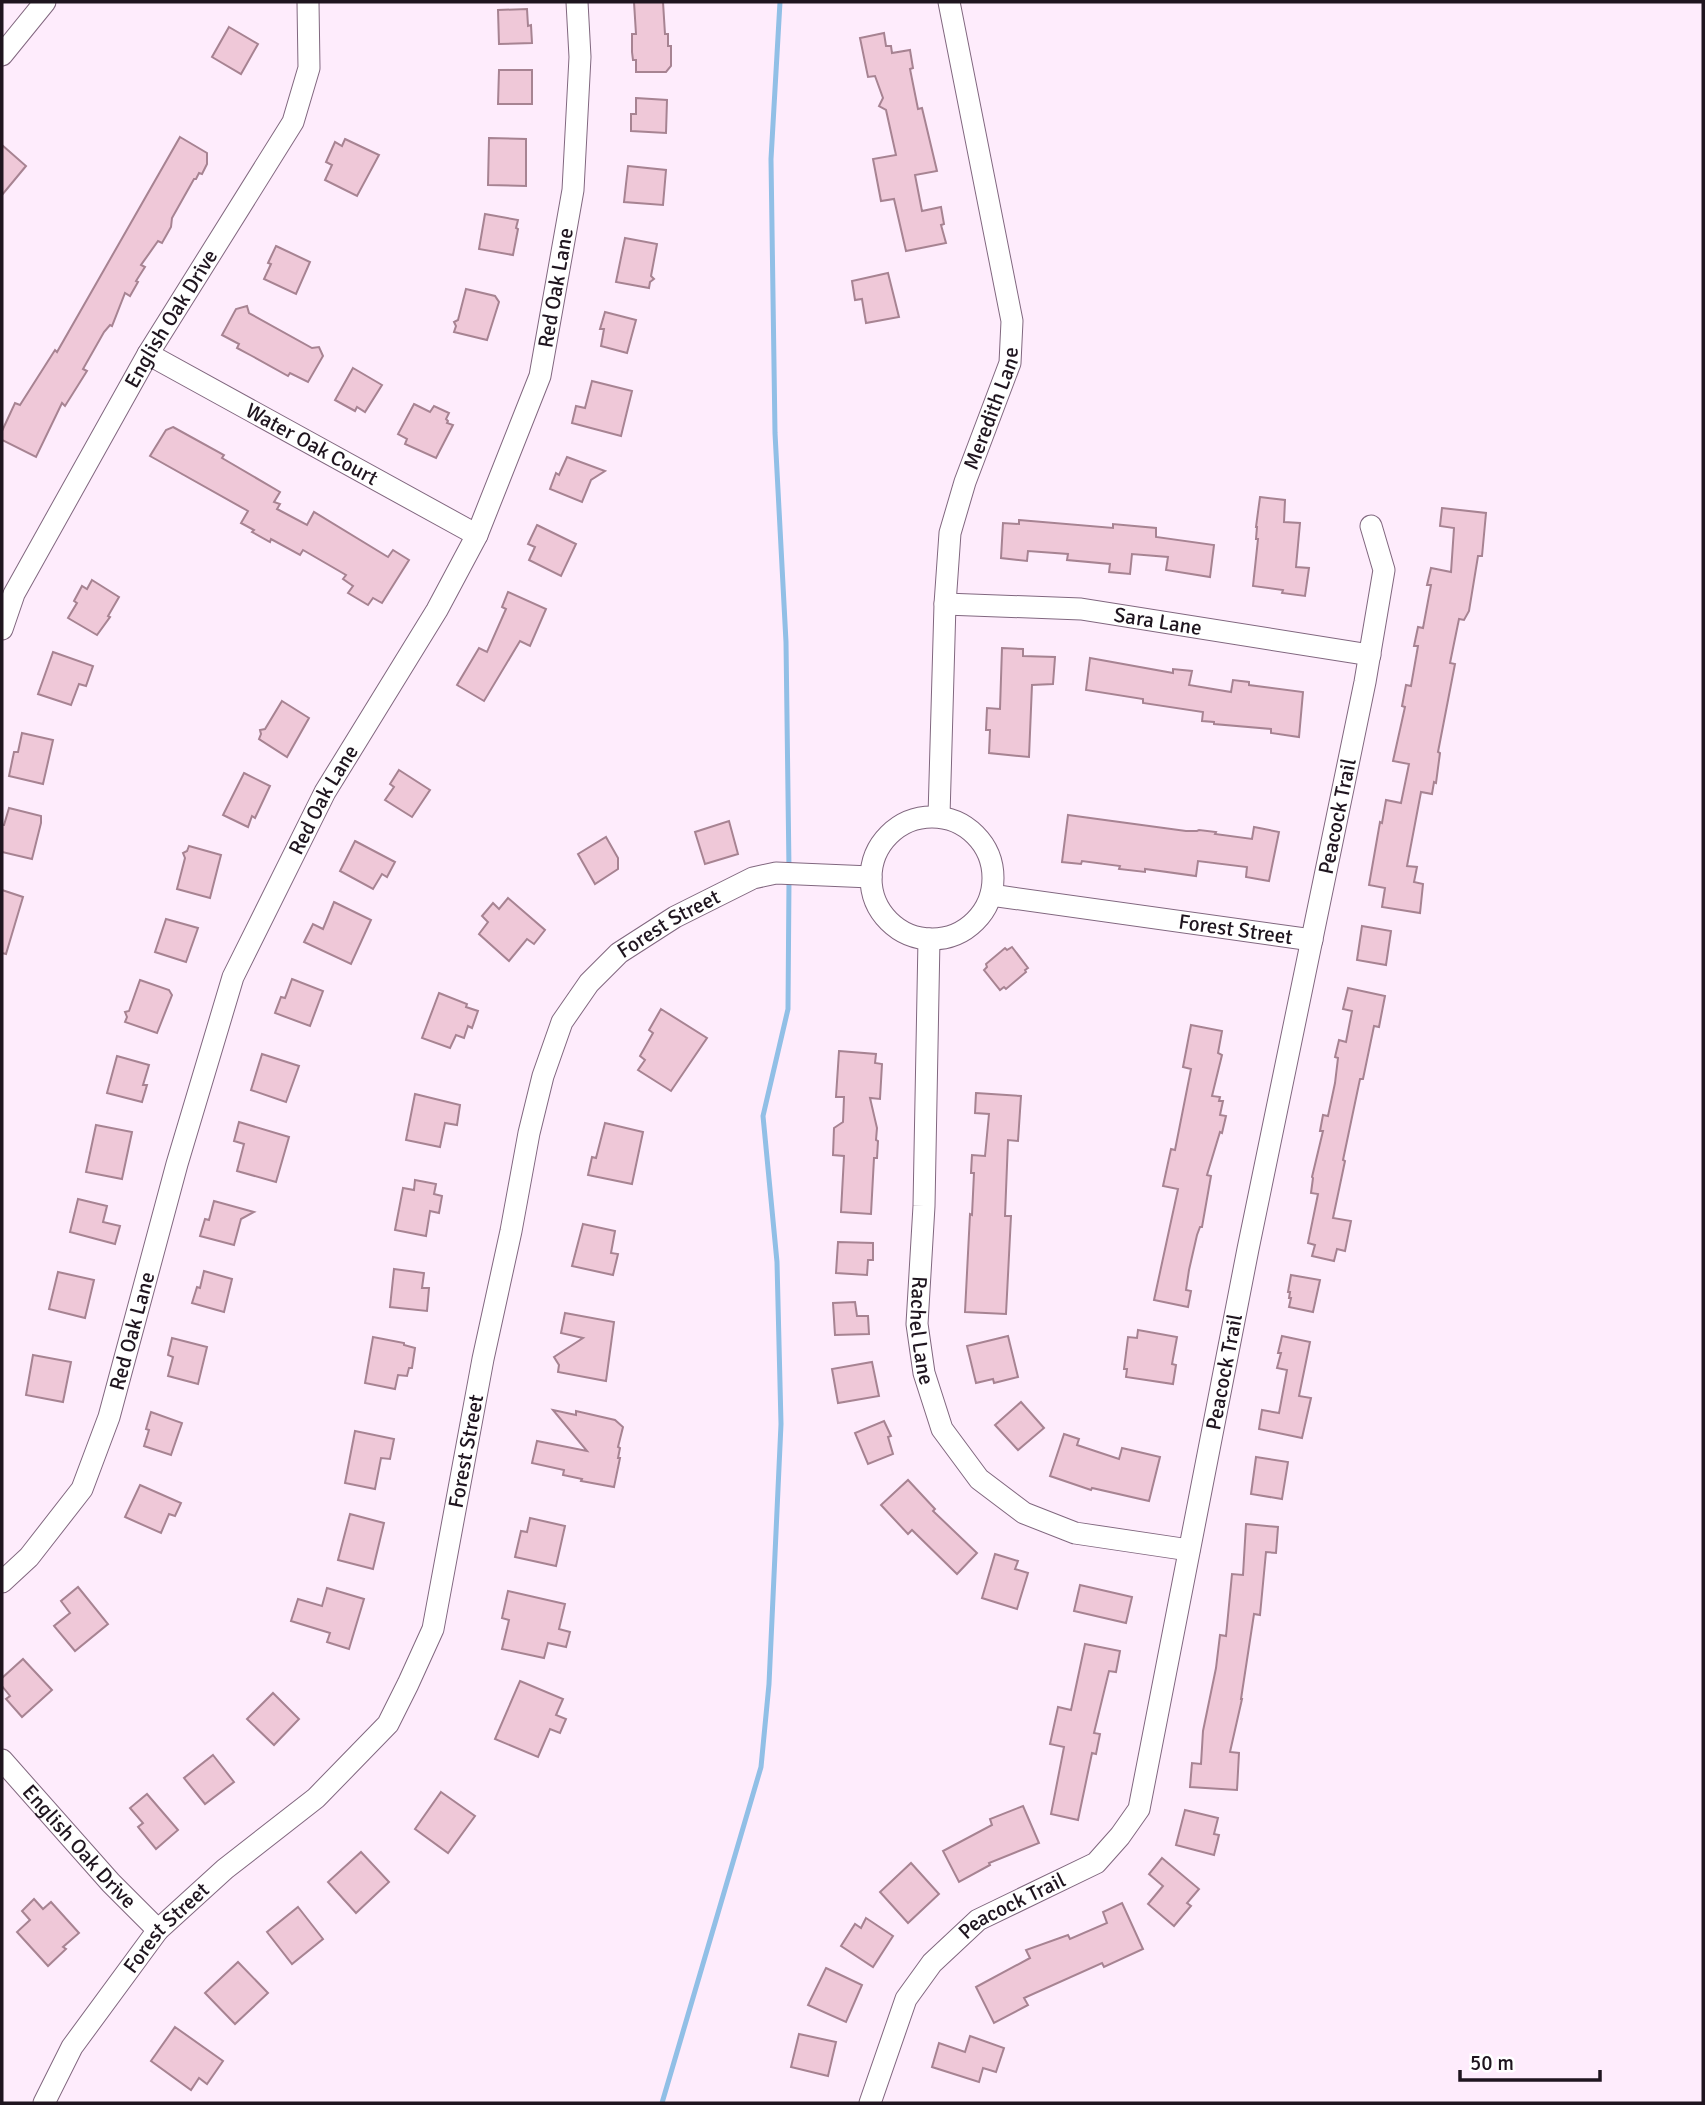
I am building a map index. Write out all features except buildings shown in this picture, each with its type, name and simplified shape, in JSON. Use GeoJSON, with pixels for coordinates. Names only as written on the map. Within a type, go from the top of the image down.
{"type":"FeatureCollection","features":[{"type":"Feature","properties":{"kind":"street"},"geometry":{"type":"LineString","coordinates":[[2,55],[45,2]]}},
{"type":"Feature","properties":{"kind":"street","name":"English Oak Drive"},"geometry":{"type":"LineString","coordinates":[[2,629],[14,594],[148,354],[293,122],[309,68],[308,2]]}},
{"type":"Feature","properties":{"kind":"street","name":"Red Oak Lane"},"geometry":{"type":"LineString","coordinates":[[2,1582],[29,1557],[82,1489],[109,1417],[177,1164],[233,977],[324,792],[437,610],[477,535],[540,376],[573,190],[580,57],[577,2]]}},
{"type":"Feature","properties":{"kind":"street","name":"Meredith Lane"},"geometry":{"type":"LineString","coordinates":[[939,816],[945,604],[950,533],[965,482],[1010,363],[1012,321],[949,2]]}},
{"type":"Feature","properties":{"kind":"street","name":"Water Oak Court"},"geometry":{"type":"LineString","coordinates":[[148,354],[477,535]]}},
{"type":"Feature","properties":{"kind":"street","name":"Peacock Trail"},"geometry":{"type":"LineString","coordinates":[[870,2103],[906,1999],[932,1963],[978,1920],[1096,1863],[1139,1809],[1251,1235],[1370,654],[1384,570],[1371,526]]}},
{"type":"Feature","properties":{"kind":"street","name":"Sara Lane"},"geometry":{"type":"LineString","coordinates":[[945,604],[1081,609],[1370,654]]}},
{"type":"Feature","properties":{"kind":"street"},"geometry":{"type":"LineString","coordinates":[[939,816],[959,822],[976,835],[988,853],[993,873],[991,895],[985,910],[961,932],[945,938],[929,939],[911,935],[895,926],[882,913],[873,896],[871,877],[874,857],[884,839],[909,821],[919,817],[939,816]]}},
{"type":"Feature","properties":{"kind":"street","name":"Forest Street"},"geometry":{"type":"LineString","coordinates":[[44,2103],[72,2048],[158,1930],[225,1869],[316,1798],[388,1724],[433,1629],[483,1359],[529,1133],[543,1076],[562,1022],[589,983],[619,953],[675,917],[753,878],[776,873],[871,877]]}},
{"type":"Feature","properties":{"kind":"street","name":"Forest Street"},"geometry":{"type":"LineString","coordinates":[[991,895],[1312,940]]}},
{"type":"Feature","properties":{"kind":"street","name":"Rachel Lane"},"geometry":{"type":"LineString","coordinates":[[929,939],[924,1206],[917,1324],[924,1373],[942,1429],[979,1479],[1024,1513],[1075,1532],[1189,1550]]}},
{"type":"Feature","properties":{"kind":"street","name":"English Oak Drive"},"geometry":{"type":"LineString","coordinates":[[2,1760],[111,1883],[158,1930]]}},
{"type":"Feature","properties":{"kind":"waterway"},"geometry":{"type":"LineString","coordinates":[[780,2],[771,159],[775,433],[786,642],[789,869]]}},
{"type":"Feature","properties":{"kind":"waterway"},"geometry":{"type":"LineString","coordinates":[[662,2103],[761,1767],[769,1684],[781,1424],[777,1262],[763,1116],[788,1009],[789,879]]}}]}
